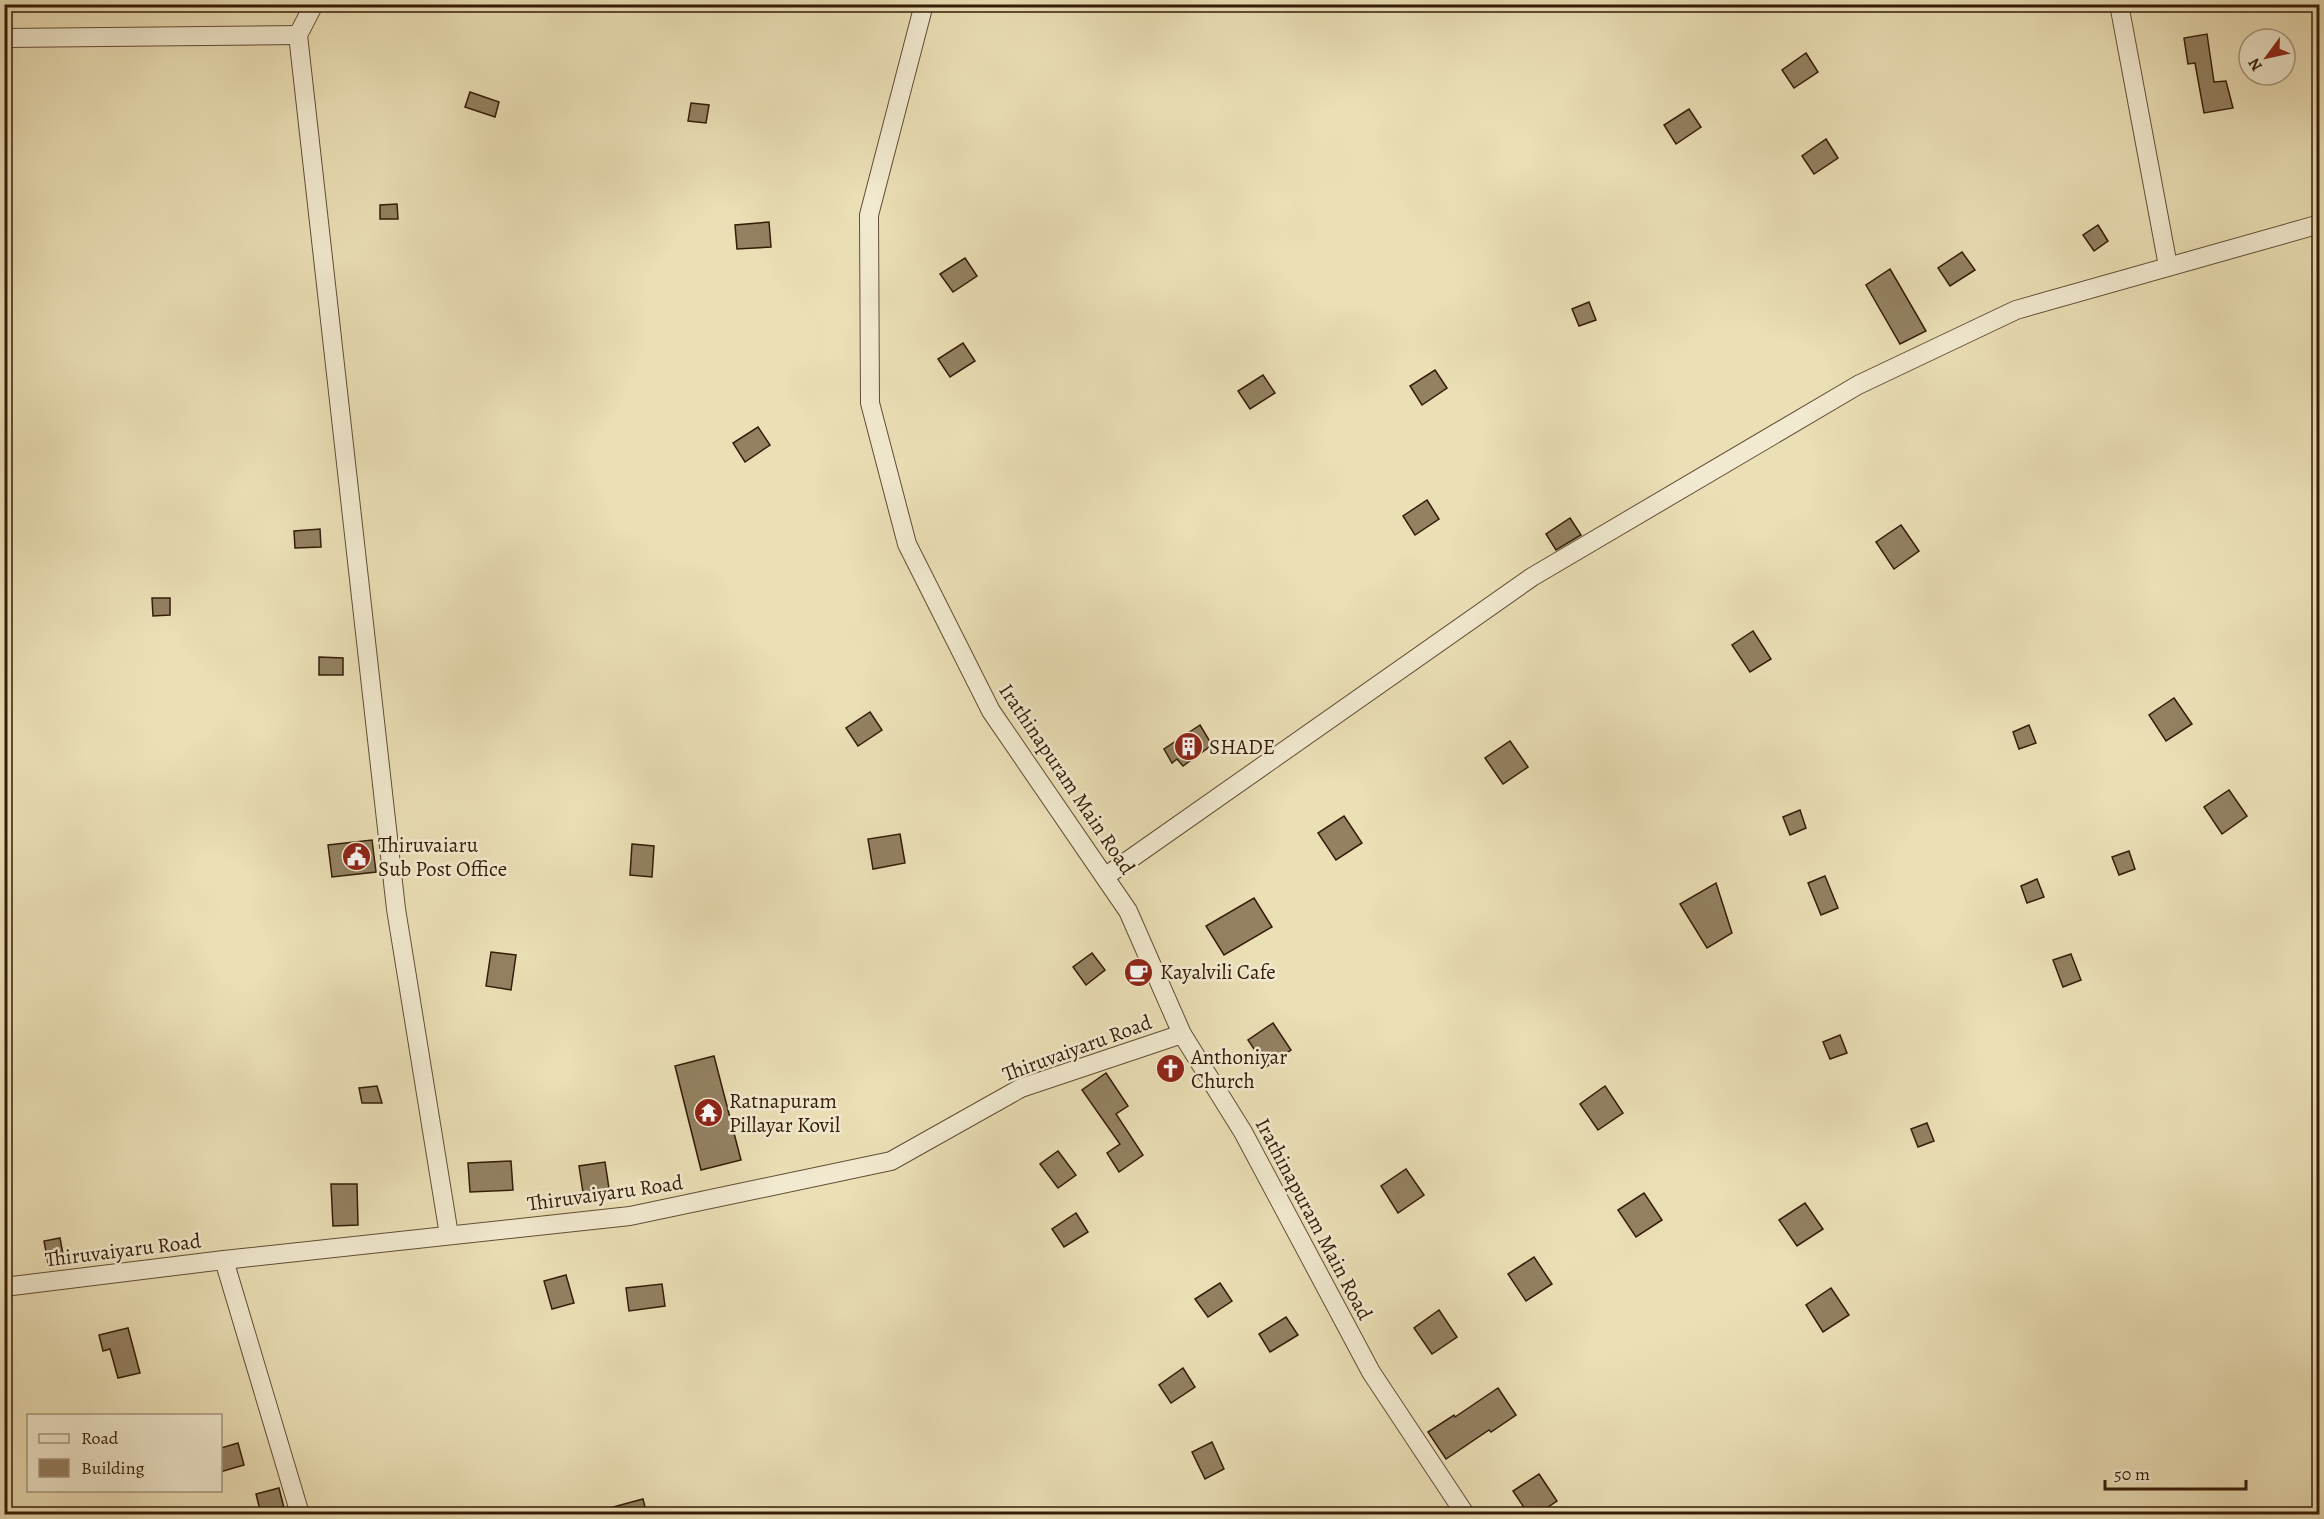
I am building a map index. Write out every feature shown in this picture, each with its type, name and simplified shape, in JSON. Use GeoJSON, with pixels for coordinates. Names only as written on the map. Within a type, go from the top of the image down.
{"type":"FeatureCollection","features":[{"type":"Feature","properties":{"kind":"street"},"geometry":{"type":"LineString","coordinates":[[314,4],[298,35],[396,909],[449,1235]]}},
{"type":"Feature","properties":{"kind":"street","name":"Irathinapuram Main Road"},"geometry":{"type":"LineString","coordinates":[[924,4],[868,215],[870,403],[907,544],[991,711],[1128,911],[1182,1034],[1243,1132],[1371,1372],[1465,1515]]}},
{"type":"Feature","properties":{"kind":"street"},"geometry":{"type":"LineString","coordinates":[[2119,4],[2168,266]]}},
{"type":"Feature","properties":{"kind":"street"},"geometry":{"type":"LineString","coordinates":[[4,39],[298,35]]}},
{"type":"Feature","properties":{"kind":"street"},"geometry":{"type":"LineString","coordinates":[[1106,876],[1532,577],[1858,385],[2016,310],[2319,224]]}},
{"type":"Feature","properties":{"kind":"street","name":"Thiruvaiyaru Road"},"geometry":{"type":"LineString","coordinates":[[4,1287],[224,1260],[630,1216],[891,1161],[1021,1088],[1182,1034]]}},
{"type":"Feature","properties":{"kind":"street"},"geometry":{"type":"LineString","coordinates":[[224,1260],[300,1515]]}},
{"type":"Feature","properties":{"kind":"building"},"geometry":{"type":"Polygon","coordinates":[[[2207,34],[2214,82],[2226,81],[2233,108],[2204,113],[2195,63],[2188,64],[2184,38],[2207,34]]]}},
{"type":"Feature","properties":{"kind":"building"},"geometry":{"type":"Polygon","coordinates":[[[1806,53],[1818,72],[1794,88],[1782,70],[1806,53]]]}},
{"type":"Feature","properties":{"kind":"building"},"geometry":{"type":"Polygon","coordinates":[[[470,92],[499,102],[495,117],[465,107],[470,92]]]}},
{"type":"Feature","properties":{"kind":"building"},"geometry":{"type":"Polygon","coordinates":[[[691,103],[709,105],[706,123],[688,121],[691,103]]]}},
{"type":"Feature","properties":{"kind":"building"},"geometry":{"type":"Polygon","coordinates":[[[1689,109],[1701,127],[1676,144],[1664,125],[1689,109]]]}},
{"type":"Feature","properties":{"kind":"building"},"geometry":{"type":"Polygon","coordinates":[[[1826,139],[1838,158],[1814,174],[1802,156],[1826,139]]]}},
{"type":"Feature","properties":{"kind":"building"},"geometry":{"type":"Polygon","coordinates":[[[397,204],[398,219],[380,219],[380,205],[397,204]]]}},
{"type":"Feature","properties":{"kind":"building"},"geometry":{"type":"Polygon","coordinates":[[[769,222],[771,247],[737,249],[735,225],[769,222]]]}},
{"type":"Feature","properties":{"kind":"building"},"geometry":{"type":"Polygon","coordinates":[[[2098,225],[2108,241],[2094,251],[2083,235],[2098,225]]]}},
{"type":"Feature","properties":{"kind":"building"},"geometry":{"type":"Polygon","coordinates":[[[1962,252],[1975,270],[1950,286],[1938,268],[1962,252]]]}},
{"type":"Feature","properties":{"kind":"building"},"geometry":{"type":"Polygon","coordinates":[[[965,258],[977,276],[953,292],[940,274],[965,258]]]}},
{"type":"Feature","properties":{"kind":"building"},"geometry":{"type":"Polygon","coordinates":[[[1890,269],[1926,331],[1900,344],[1866,285],[1890,269]]]}},
{"type":"Feature","properties":{"kind":"building"},"geometry":{"type":"Polygon","coordinates":[[[1589,302],[1596,320],[1579,326],[1572,309],[1589,302]]]}},
{"type":"Feature","properties":{"kind":"building"},"geometry":{"type":"Polygon","coordinates":[[[963,343],[975,361],[950,377],[938,359],[963,343]]]}},
{"type":"Feature","properties":{"kind":"building"},"geometry":{"type":"Polygon","coordinates":[[[1435,370],[1447,388],[1422,405],[1410,386],[1435,370]]]}},
{"type":"Feature","properties":{"kind":"building"},"geometry":{"type":"Polygon","coordinates":[[[1263,375],[1275,393],[1250,409],[1238,391],[1263,375]]]}},
{"type":"Feature","properties":{"kind":"building"},"geometry":{"type":"Polygon","coordinates":[[[758,427],[770,445],[745,462],[733,443],[758,427]]]}},
{"type":"Feature","properties":{"kind":"building"},"geometry":{"type":"Polygon","coordinates":[[[1427,500],[1439,519],[1415,535],[1403,516],[1427,500]]]}},
{"type":"Feature","properties":{"kind":"building"},"geometry":{"type":"Polygon","coordinates":[[[1570,518],[1581,535],[1556,550],[1546,534],[1570,518]]]}},
{"type":"Feature","properties":{"kind":"building"},"geometry":{"type":"Polygon","coordinates":[[[1901,525],[1919,551],[1894,569],[1876,542],[1901,525]]]}},
{"type":"Feature","properties":{"kind":"building"},"geometry":{"type":"Polygon","coordinates":[[[320,529],[321,547],[295,548],[294,531],[320,529]]]}},
{"type":"Feature","properties":{"kind":"building"},"geometry":{"type":"Polygon","coordinates":[[[152,598],[170,598],[170,615],[153,616],[152,598]]]}},
{"type":"Feature","properties":{"kind":"building"},"geometry":{"type":"Polygon","coordinates":[[[1753,631],[1771,659],[1750,672],[1732,645],[1753,631]]]}},
{"type":"Feature","properties":{"kind":"building"},"geometry":{"type":"Polygon","coordinates":[[[319,657],[343,658],[343,675],[319,675],[319,657]]]}},
{"type":"Feature","properties":{"kind":"building"},"geometry":{"type":"Polygon","coordinates":[[[2174,698],[2192,724],[2166,741],[2149,715],[2174,698]]]}},
{"type":"Feature","properties":{"kind":"building"},"geometry":{"type":"Polygon","coordinates":[[[870,712],[882,730],[858,746],[846,728],[870,712]]]}},
{"type":"Feature","properties":{"kind":"building","name":"SHADE"},"geometry":{"type":"Polygon","coordinates":[[[1200,725],[1212,745],[1183,766],[1177,759],[1172,763],[1164,749],[1200,725]]]}},
{"type":"Feature","properties":{"kind":"building"},"geometry":{"type":"Polygon","coordinates":[[[2029,725],[2036,743],[2019,749],[2013,732],[2029,725]]]}},
{"type":"Feature","properties":{"kind":"building"},"geometry":{"type":"Polygon","coordinates":[[[1510,741],[1528,767],[1503,784],[1485,758],[1510,741]]]}},
{"type":"Feature","properties":{"kind":"building"},"geometry":{"type":"Polygon","coordinates":[[[2229,790],[2247,816],[2222,834],[2204,807],[2229,790]]]}},
{"type":"Feature","properties":{"kind":"building"},"geometry":{"type":"Polygon","coordinates":[[[1800,810],[1806,828],[1790,835],[1783,817],[1800,810]]]}},
{"type":"Feature","properties":{"kind":"building"},"geometry":{"type":"Polygon","coordinates":[[[1344,816],[1362,843],[1336,860],[1318,833],[1344,816]]]}},
{"type":"Feature","properties":{"kind":"building"},"geometry":{"type":"Polygon","coordinates":[[[900,834],[905,863],[873,869],[868,839],[900,834]]]}},
{"type":"Feature","properties":{"kind":"building"},"geometry":{"type":"Polygon","coordinates":[[[372,840],[376,872],[332,877],[328,845],[372,840]]]}},
{"type":"Feature","properties":{"kind":"building"},"geometry":{"type":"Polygon","coordinates":[[[632,844],[654,846],[652,877],[630,875],[632,844]]]}},
{"type":"Feature","properties":{"kind":"building"},"geometry":{"type":"Polygon","coordinates":[[[2129,851],[2135,869],[2119,875],[2112,857],[2129,851]]]}},
{"type":"Feature","properties":{"kind":"building"},"geometry":{"type":"Polygon","coordinates":[[[1825,876],[1838,908],[1821,915],[1808,883],[1825,876]]]}},
{"type":"Feature","properties":{"kind":"building"},"geometry":{"type":"Polygon","coordinates":[[[2037,879],[2044,897],[2027,903],[2021,886],[2037,879]]]}},
{"type":"Feature","properties":{"kind":"building"},"geometry":{"type":"Polygon","coordinates":[[[1716,883],[1732,933],[1707,948],[1680,904],[1716,883]]]}},
{"type":"Feature","properties":{"kind":"building"},"geometry":{"type":"Polygon","coordinates":[[[1254,898],[1272,927],[1224,955],[1206,926],[1254,898]]]}},
{"type":"Feature","properties":{"kind":"building"},"geometry":{"type":"Polygon","coordinates":[[[491,952],[516,955],[511,990],[486,986],[491,952]]]}},
{"type":"Feature","properties":{"kind":"building"},"geometry":{"type":"Polygon","coordinates":[[[1092,953],[1105,970],[1086,985],[1073,967],[1092,953]]]}},
{"type":"Feature","properties":{"kind":"building"},"geometry":{"type":"Polygon","coordinates":[[[2071,954],[2081,980],[2063,987],[2053,960],[2071,954]]]}},
{"type":"Feature","properties":{"kind":"building"},"geometry":{"type":"Polygon","coordinates":[[[1273,1023],[1291,1050],[1266,1067],[1248,1040],[1273,1023]]]}},
{"type":"Feature","properties":{"kind":"building"},"geometry":{"type":"Polygon","coordinates":[[[1840,1035],[1847,1053],[1830,1059],[1823,1042],[1840,1035]]]}},
{"type":"Feature","properties":{"kind":"building","name":"Ratnapuram Pillayar Kovil"},"geometry":{"type":"Polygon","coordinates":[[[714,1056],[741,1160],[701,1170],[675,1066],[714,1056]]]}},
{"type":"Feature","properties":{"kind":"building"},"geometry":{"type":"Polygon","coordinates":[[[1106,1073],[1128,1106],[1116,1114],[1143,1155],[1119,1172],[1107,1153],[1120,1144],[1082,1090],[1106,1073]]]}},
{"type":"Feature","properties":{"kind":"building"},"geometry":{"type":"Polygon","coordinates":[[[377,1086],[382,1103],[362,1103],[359,1088],[377,1086]]]}},
{"type":"Feature","properties":{"kind":"building"},"geometry":{"type":"Polygon","coordinates":[[[1605,1086],[1623,1113],[1598,1130],[1580,1104],[1605,1086]]]}},
{"type":"Feature","properties":{"kind":"building"},"geometry":{"type":"Polygon","coordinates":[[[1927,1123],[1934,1141],[1918,1147],[1911,1129],[1927,1123]]]}},
{"type":"Feature","properties":{"kind":"building"},"geometry":{"type":"Polygon","coordinates":[[[1058,1151],[1076,1175],[1058,1188],[1040,1164],[1058,1151]]]}},
{"type":"Feature","properties":{"kind":"building"},"geometry":{"type":"Polygon","coordinates":[[[511,1161],[513,1190],[470,1192],[468,1163],[511,1161]]]}},
{"type":"Feature","properties":{"kind":"building"},"geometry":{"type":"Polygon","coordinates":[[[605,1162],[610,1195],[584,1199],[579,1166],[605,1162]]]}},
{"type":"Feature","properties":{"kind":"building"},"geometry":{"type":"Polygon","coordinates":[[[1406,1169],[1424,1195],[1398,1213],[1381,1186],[1406,1169]]]}},
{"type":"Feature","properties":{"kind":"building"},"geometry":{"type":"Polygon","coordinates":[[[331,1184],[357,1184],[358,1225],[333,1226],[331,1184]]]}},
{"type":"Feature","properties":{"kind":"building"},"geometry":{"type":"Polygon","coordinates":[[[1644,1193],[1662,1220],[1636,1237],[1618,1210],[1644,1193]]]}},
{"type":"Feature","properties":{"kind":"building"},"geometry":{"type":"Polygon","coordinates":[[[1805,1203],[1823,1229],[1797,1246],[1779,1220],[1805,1203]]]}},
{"type":"Feature","properties":{"kind":"building"},"geometry":{"type":"Polygon","coordinates":[[[1076,1213],[1088,1232],[1064,1247],[1052,1229],[1076,1213]]]}},
{"type":"Feature","properties":{"kind":"building"},"geometry":{"type":"Polygon","coordinates":[[[60,1238],[64,1260],[48,1263],[44,1241],[60,1238]]]}},
{"type":"Feature","properties":{"kind":"building"},"geometry":{"type":"Polygon","coordinates":[[[1534,1257],[1552,1284],[1526,1301],[1508,1274],[1534,1257]]]}},
{"type":"Feature","properties":{"kind":"building"},"geometry":{"type":"Polygon","coordinates":[[[566,1275],[574,1303],[552,1309],[544,1281],[566,1275]]]}},
{"type":"Feature","properties":{"kind":"building"},"geometry":{"type":"Polygon","coordinates":[[[1220,1283],[1232,1301],[1208,1317],[1195,1299],[1220,1283]]]}},
{"type":"Feature","properties":{"kind":"building"},"geometry":{"type":"Polygon","coordinates":[[[662,1284],[665,1306],[629,1311],[626,1288],[662,1284]]]}},
{"type":"Feature","properties":{"kind":"building"},"geometry":{"type":"Polygon","coordinates":[[[1831,1288],[1849,1315],[1823,1332],[1806,1305],[1831,1288]]]}},
{"type":"Feature","properties":{"kind":"building"},"geometry":{"type":"Polygon","coordinates":[[[1439,1310],[1457,1337],[1432,1354],[1414,1328],[1439,1310]]]}},
{"type":"Feature","properties":{"kind":"building"},"geometry":{"type":"Polygon","coordinates":[[[1286,1317],[1298,1335],[1270,1352],[1259,1334],[1286,1317]]]}},
{"type":"Feature","properties":{"kind":"building"},"geometry":{"type":"Polygon","coordinates":[[[128,1328],[140,1373],[118,1378],[110,1349],[103,1351],[99,1335],[128,1328]]]}},
{"type":"Feature","properties":{"kind":"building"},"geometry":{"type":"Polygon","coordinates":[[[1183,1368],[1195,1387],[1171,1403],[1159,1385],[1183,1368]]]}},
{"type":"Feature","properties":{"kind":"building"},"geometry":{"type":"Polygon","coordinates":[[[1498,1388],[1516,1415],[1446,1459],[1428,1432],[1498,1388]]]}},
{"type":"Feature","properties":{"kind":"building"},"geometry":{"type":"Polygon","coordinates":[[[1212,1442],[1224,1469],[1205,1479],[1192,1452],[1212,1442]]]}},
{"type":"Feature","properties":{"kind":"building"},"geometry":{"type":"Polygon","coordinates":[[[238,1443],[244,1465],[222,1471],[222,1448],[238,1443]]]}},
{"type":"Feature","properties":{"kind":"building"},"geometry":{"type":"Polygon","coordinates":[[[1539,1474],[1557,1501],[1536,1515],[1529,1515],[1513,1491],[1539,1474]]]}},
{"type":"Feature","properties":{"kind":"building"},"geometry":{"type":"Polygon","coordinates":[[[279,1488],[284,1508],[261,1514],[256,1494],[279,1488]]]}},
{"type":"Feature","properties":{"kind":"building"},"geometry":{"type":"Polygon","coordinates":[[[643,1499],[647,1515],[603,1515],[602,1510],[643,1499]]]}},
{"type":"Feature","properties":{"kind":"place","name":"SHADE"},"geometry":{"type":"Point","coordinates":[1188,747]}},
{"type":"Feature","properties":{"kind":"place","name":"Thiruvaiaru Sub Post Office"},"geometry":{"type":"Point","coordinates":[357,857]}},
{"type":"Feature","properties":{"kind":"place","name":"Kayalvili Cafe"},"geometry":{"type":"Point","coordinates":[1139,972]}},
{"type":"Feature","properties":{"kind":"place","name":"Anthoniyar Church"},"geometry":{"type":"Point","coordinates":[1170,1069]}},
{"type":"Feature","properties":{"kind":"place","name":"Ratnapuram Pillayar Kovil"},"geometry":{"type":"Point","coordinates":[708,1113]}}]}
